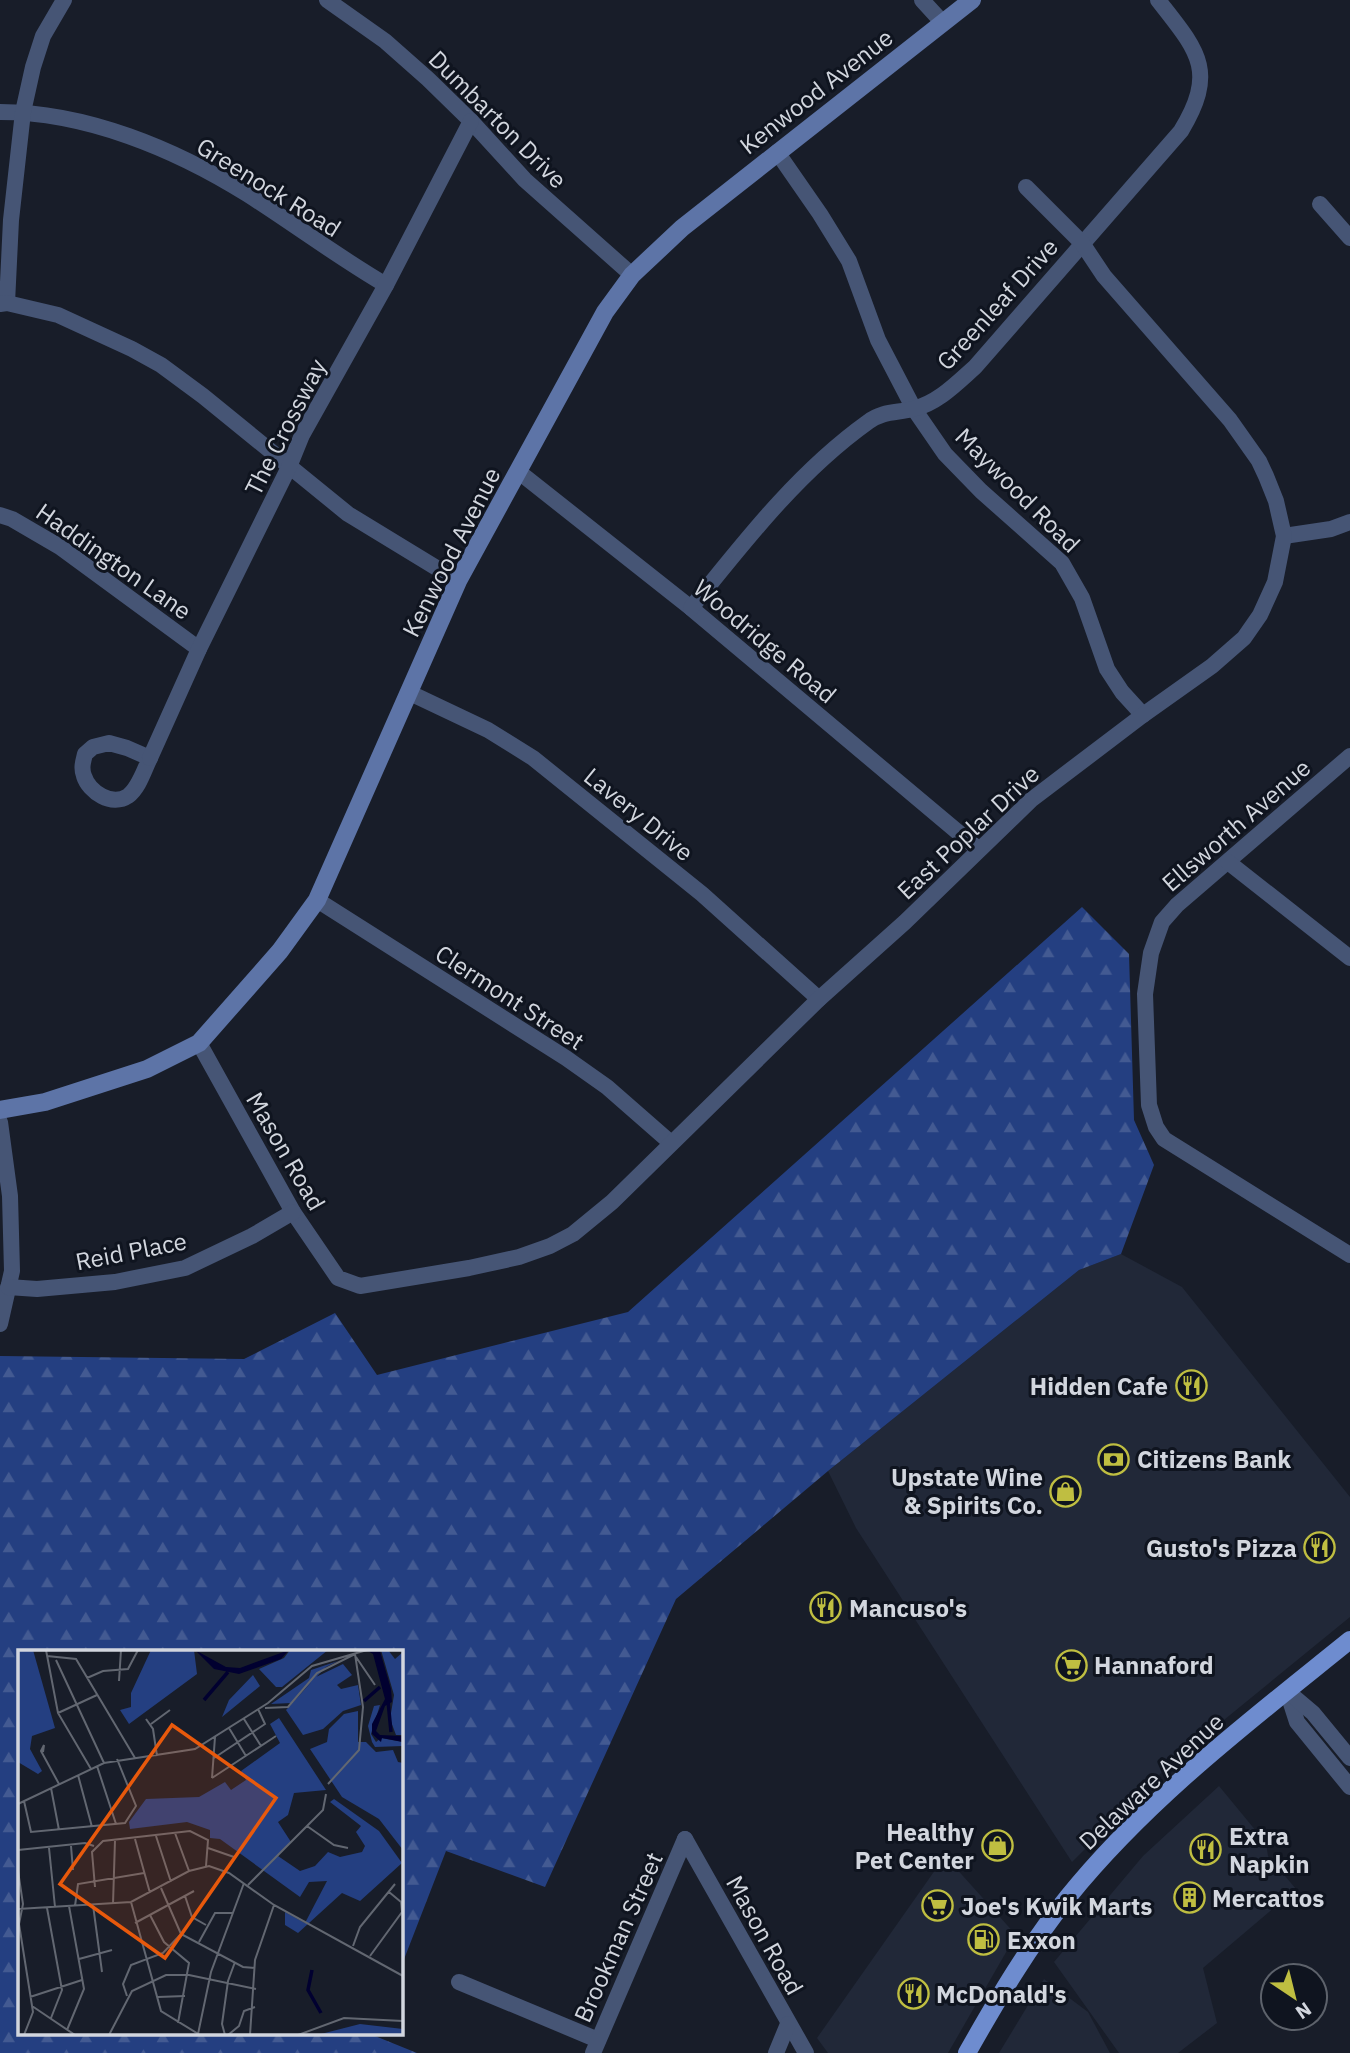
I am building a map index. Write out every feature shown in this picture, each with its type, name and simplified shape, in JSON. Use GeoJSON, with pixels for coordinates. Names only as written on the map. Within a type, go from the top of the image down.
{"type":"FeatureCollection","features":[{"type":"Feature","properties":{"kind":"main road","name":"Delaware Avenue"},"geometry":{"type":"LineString","coordinates":[[967,2053],[1037,1941],[1097,1864],[1145,1813],[1188,1773],[1350,1640]]}},
{"type":"Feature","properties":{"kind":"street"},"geometry":{"type":"LineString","coordinates":[[64,0],[43,36],[23,112],[3,304],[58,316],[98,332],[151,360],[203,396],[348,514],[458,581]]}},
{"type":"Feature","properties":{"kind":"street","name":"Dumbarton Drive"},"geometry":{"type":"LineString","coordinates":[[327,0],[385,41],[471,121],[525,180],[632,275]]}},
{"type":"Feature","properties":{"kind":"street"},"geometry":{"type":"LineString","coordinates":[[922,0],[943,23]]}},
{"type":"Feature","properties":{"kind":"street","name":"Kenwood Avenue"},"geometry":{"type":"LineString","coordinates":[[0,1110],[45,1102],[147,1069],[199,1043],[280,951],[317,900],[458,581],[605,312],[632,275],[682,228],[972,0]]}},
{"type":"Feature","properties":{"kind":"street","name":"Greenleaf Drive"},"geometry":{"type":"LineString","coordinates":[[691,608],[738,549],[835,447],[871,419],[888,412],[914,409],[948,391],[975,367],[1181,131],[1199,97],[1202,74],[1199,61],[1187,38],[1158,0]]}},
{"type":"Feature","properties":{"kind":"street","name":"Greenock Road"},"geometry":{"type":"LineString","coordinates":[[0,112],[23,112],[86,125],[153,145],[246,194],[342,259],[386,285]]}},
{"type":"Feature","properties":{"kind":"street","name":"The Crossway"},"geometry":{"type":"LineString","coordinates":[[150,758],[199,649],[308,423],[386,285],[471,121]]}},
{"type":"Feature","properties":{"kind":"street","name":"Maywood Road"},"geometry":{"type":"LineString","coordinates":[[777,152],[849,261],[878,340],[914,409],[946,454],[1062,563],[1082,598],[1107,669],[1122,692],[1143,715]]}},
{"type":"Feature","properties":{"kind":"street","name":"East Poplar Drive"},"geometry":{"type":"LineString","coordinates":[[338,1278],[360,1286],[469,1268],[519,1257],[573,1234],[612,1202],[819,999],[905,922],[978,849],[1055,780],[1212,666],[1244,638],[1260,615],[1275,582],[1284,536],[1276,501],[1266,476],[1242,435],[1104,276],[1082,243],[1026,187]]}},
{"type":"Feature","properties":{"kind":"street"},"geometry":{"type":"LineString","coordinates":[[1320,204],[1350,238]]}},
{"type":"Feature","properties":{"kind":"street","name":"Woodridge Road"},"geometry":{"type":"LineString","coordinates":[[519,472],[691,608],[978,849]]}},
{"type":"Feature","properties":{"kind":"street","name":"Haddington Lane"},"geometry":{"type":"LineString","coordinates":[[0,515],[12,519],[60,547],[199,649]]}},
{"type":"Feature","properties":{"kind":"street"},"geometry":{"type":"LineString","coordinates":[[1284,536],[1350,522]]}},
{"type":"Feature","properties":{"kind":"street","name":"Lavery Drive"},"geometry":{"type":"LineString","coordinates":[[410,693],[488,730],[533,758],[702,894],[819,999]]}},
{"type":"Feature","properties":{"kind":"street","name":"Ellsworth Avenue"},"geometry":{"type":"LineString","coordinates":[[1350,756],[1177,905],[1162,922],[1150,957],[1144,994],[1149,1105],[1156,1127],[1164,1139],[1350,1255]]}},
{"type":"Feature","properties":{"kind":"street"},"geometry":{"type":"LineString","coordinates":[[1228,862],[1350,958]]}},
{"type":"Feature","properties":{"kind":"street","name":"Clermont Street"},"geometry":{"type":"LineString","coordinates":[[317,900],[566,1058],[607,1087],[671,1143]]}},
{"type":"Feature","properties":{"kind":"street","name":"Mason Road"},"geometry":{"type":"LineString","coordinates":[[199,1043],[293,1212],[338,1278]]}},
{"type":"Feature","properties":{"kind":"street"},"geometry":{"type":"LineString","coordinates":[[0,1122],[10,1196],[12,1271],[0,1324]]}},
{"type":"Feature","properties":{"kind":"street","name":"Reid Place"},"geometry":{"type":"LineString","coordinates":[[8,1287],[37,1289],[115,1282],[185,1268],[233,1246],[293,1212]]}},
{"type":"Feature","properties":{"kind":"street"},"geometry":{"type":"LineString","coordinates":[[1287,1691],[1313,1713],[1350,1758]]}},
{"type":"Feature","properties":{"kind":"street"},"geometry":{"type":"LineString","coordinates":[[1287,1691],[1297,1722],[1350,1787]]}},
{"type":"Feature","properties":{"kind":"street","name":"Mason Road"},"geometry":{"type":"LineString","coordinates":[[685,1839],[806,2053]]}},
{"type":"Feature","properties":{"kind":"street","name":"Brookman Street"},"geometry":{"type":"LineString","coordinates":[[595,2046],[685,1839]]}},
{"type":"Feature","properties":{"kind":"street"},"geometry":{"type":"LineString","coordinates":[[459,1982],[595,2046]]}},
{"type":"Feature","properties":{"kind":"street"},"geometry":{"type":"LineString","coordinates":[[776,2053],[788,2024]]}},
{"type":"Feature","properties":{"kind":"shaded area"},"geometry":{"type":"Polygon","coordinates":[[[1121,1254],[1182,1287],[1350,1497],[1350,1617],[1170,1764],[1072,1862],[856,1528],[828,1471],[1079,1270],[1121,1254]]]}},
{"type":"Feature","properties":{"kind":"shaded area"},"geometry":{"type":"Polygon","coordinates":[[[1219,1786],[1266,1843],[1268,1856],[1296,1889],[1203,1968],[1217,2023],[1178,2053],[1119,2053],[1054,1962],[1143,1856],[1219,1786]]]}},
{"type":"Feature","properties":{"kind":"shaded area"},"geometry":{"type":"Polygon","coordinates":[[[945,1856],[1016,1935],[948,2053],[828,2053],[817,2038],[945,1856]]]}},
{"type":"Feature","properties":{"kind":"shaded area"},"geometry":{"type":"Polygon","coordinates":[[[1044,1979],[1088,2012],[1110,2053],[999,2053],[1044,1979]]]}},
{"type":"Feature","properties":{"kind":"green space"},"geometry":{"type":"Polygon","coordinates":[[[1082,907],[1129,954],[1134,1120],[1154,1165],[1121,1254],[1079,1270],[828,1471],[676,1599],[545,1887],[446,1851],[402,1964],[402,1650],[18,1650],[18,2036],[375,2036],[417,2053],[0,2053],[0,1356],[244,1359],[335,1313],[377,1375],[628,1312],[1082,907]]]}},
{"type":"Feature","properties":{"kind":"place","name":"Hidden Cafe"},"geometry":{"type":"Point","coordinates":[1191,1386]}},
{"type":"Feature","properties":{"kind":"place","name":"Citizens Bank"},"geometry":{"type":"Point","coordinates":[1114,1459]}},
{"type":"Feature","properties":{"kind":"place","name":"Upstate Wine & Spirits Co."},"geometry":{"type":"Point","coordinates":[1066,1491]}},
{"type":"Feature","properties":{"kind":"place","name":"Gusto's Pizza"},"geometry":{"type":"Point","coordinates":[1320,1548]}},
{"type":"Feature","properties":{"kind":"place","name":"Mancuso's"},"geometry":{"type":"Point","coordinates":[826,1608]}},
{"type":"Feature","properties":{"kind":"place","name":"Hannaford"},"geometry":{"type":"Point","coordinates":[1071,1665]}},
{"type":"Feature","properties":{"kind":"place","name":"Healthy Pet Center"},"geometry":{"type":"Point","coordinates":[997,1846]}},
{"type":"Feature","properties":{"kind":"place","name":"Extra Napkin"},"geometry":{"type":"Point","coordinates":[1206,1850]}},
{"type":"Feature","properties":{"kind":"place","name":"Mercattos"},"geometry":{"type":"Point","coordinates":[1189,1898]}},
{"type":"Feature","properties":{"kind":"place","name":"Joe's Kwik Marts"},"geometry":{"type":"Point","coordinates":[938,1906]}},
{"type":"Feature","properties":{"kind":"place","name":"Exxon"},"geometry":{"type":"Point","coordinates":[984,1940]}},
{"type":"Feature","properties":{"kind":"place","name":"McDonald's"},"geometry":{"type":"Point","coordinates":[913,1994]}}]}
